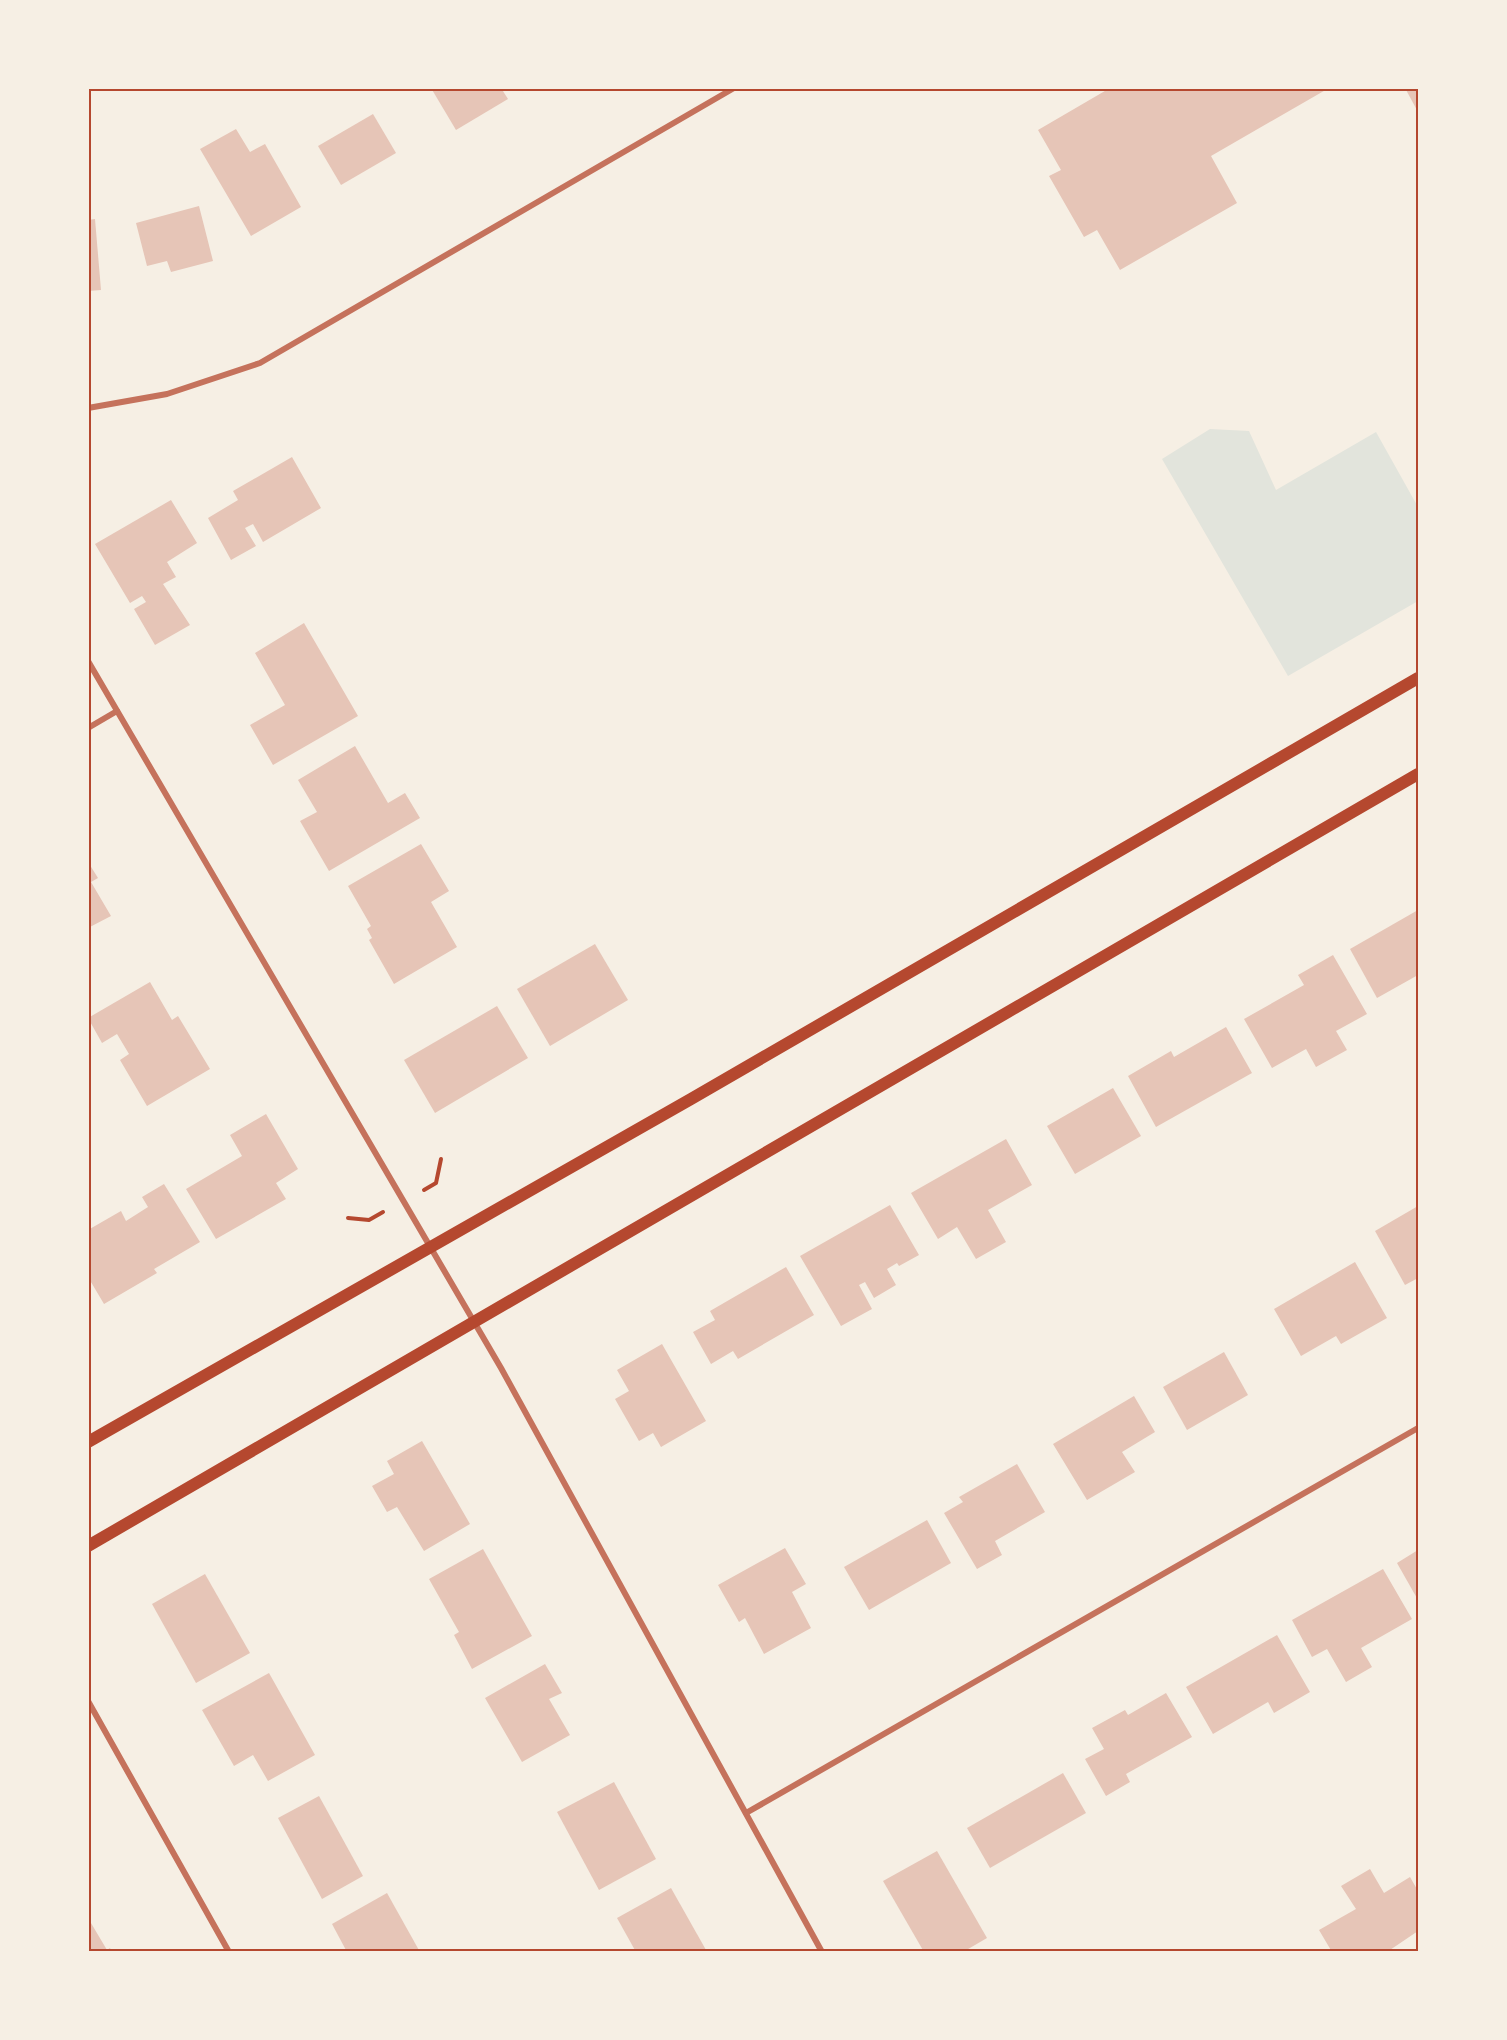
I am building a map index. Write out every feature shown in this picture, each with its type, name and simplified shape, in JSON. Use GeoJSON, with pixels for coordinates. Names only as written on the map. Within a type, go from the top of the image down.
{"type":"FeatureCollection","features":[{"type":"Feature","properties":{"kind":"main road"},"geometry":{"type":"LineString","coordinates":[[88,1442],[691,1099],[1419,678]]}},
{"type":"Feature","properties":{"kind":"main road"},"geometry":{"type":"LineString","coordinates":[[88,1546],[472,1321],[1419,774]]}},
{"type":"Feature","properties":{"kind":"street"},"geometry":{"type":"LineString","coordinates":[[88,408],[167,394],[260,363],[734,88]]}},
{"type":"Feature","properties":{"kind":"street"},"geometry":{"type":"LineString","coordinates":[[88,661],[472,1321],[822,1952]]}},
{"type":"Feature","properties":{"kind":"street"},"geometry":{"type":"LineString","coordinates":[[88,728],[117,711]]}},
{"type":"Feature","properties":{"kind":"street"},"geometry":{"type":"LineString","coordinates":[[746,1814],[1419,1428]]}},
{"type":"Feature","properties":{"kind":"street"},"geometry":{"type":"LineString","coordinates":[[88,1701],[229,1952]]}},
{"type":"Feature","properties":{"kind":"shaded area"},"geometry":{"type":"Polygon","coordinates":[[[1210,429],[1249,431],[1276,490],[1376,432],[1418,507],[1418,601],[1288,676],[1162,459],[1210,429]]]}},
{"type":"Feature","properties":{"kind":"building"},"geometry":{"type":"Polygon","coordinates":[[[431,88],[501,88],[508,99],[456,130],[431,88]]]}},
{"type":"Feature","properties":{"kind":"building"},"geometry":{"type":"Polygon","coordinates":[[[1110,88],[1329,88],[1211,156],[1237,203],[1120,270],[1097,230],[1084,237],[1049,176],[1061,170],[1038,130],[1110,88]]]}},
{"type":"Feature","properties":{"kind":"building"},"geometry":{"type":"Polygon","coordinates":[[[1405,88],[1418,88],[1418,112],[1405,88]]]}},
{"type":"Feature","properties":{"kind":"building"},"geometry":{"type":"Polygon","coordinates":[[[373,114],[396,153],[341,185],[318,146],[373,114]]]}},
{"type":"Feature","properties":{"kind":"building"},"geometry":{"type":"Polygon","coordinates":[[[236,129],[250,152],[265,144],[301,207],[251,236],[200,149],[236,129]]]}},
{"type":"Feature","properties":{"kind":"building"},"geometry":{"type":"Polygon","coordinates":[[[199,206],[213,261],[171,272],[167,261],[147,266],[136,223],[199,206]]]}},
{"type":"Feature","properties":{"kind":"building"},"geometry":{"type":"Polygon","coordinates":[[[95,219],[101,290],[88,291],[88,220],[95,219]]]}},
{"type":"Feature","properties":{"kind":"building"},"geometry":{"type":"Polygon","coordinates":[[[292,457],[321,508],[263,542],[253,524],[245,528],[256,546],[231,560],[208,518],[238,500],[233,491],[292,457]]]}},
{"type":"Feature","properties":{"kind":"building"},"geometry":{"type":"Polygon","coordinates":[[[171,500],[197,543],[167,562],[176,577],[163,584],[190,625],[155,645],[134,609],[146,602],[142,596],[130,603],[95,544],[171,500]]]}},
{"type":"Feature","properties":{"kind":"building"},"geometry":{"type":"Polygon","coordinates":[[[304,623],[358,716],[273,765],[250,725],[285,705],[255,653],[304,623]]]}},
{"type":"Feature","properties":{"kind":"building"},"geometry":{"type":"Polygon","coordinates":[[[355,746],[388,803],[405,793],[420,818],[329,871],[300,821],[317,812],[298,780],[355,746]]]}},
{"type":"Feature","properties":{"kind":"building"},"geometry":{"type":"Polygon","coordinates":[[[421,844],[449,891],[431,902],[457,947],[394,984],[369,940],[372,938],[367,929],[371,926],[348,886],[421,844]]]}},
{"type":"Feature","properties":{"kind":"building"},"geometry":{"type":"Polygon","coordinates":[[[88,862],[98,878],[91,882],[111,916],[88,928],[88,862]]]}},
{"type":"Feature","properties":{"kind":"building"},"geometry":{"type":"Polygon","coordinates":[[[1418,910],[1418,975],[1377,998],[1350,949],[1418,910]]]}},
{"type":"Feature","properties":{"kind":"building"},"geometry":{"type":"Polygon","coordinates":[[[595,944],[628,1000],[550,1046],[517,989],[595,944]]]}},
{"type":"Feature","properties":{"kind":"building"},"geometry":{"type":"Polygon","coordinates":[[[1333,955],[1367,1014],[1336,1031],[1347,1050],[1316,1067],[1306,1049],[1272,1068],[1244,1019],[1304,985],[1298,975],[1333,955]]]}},
{"type":"Feature","properties":{"kind":"building"},"geometry":{"type":"Polygon","coordinates":[[[150,982],[172,1020],[178,1016],[210,1069],[147,1106],[120,1060],[129,1054],[117,1034],[102,1043],[88,1018],[150,982]]]}},
{"type":"Feature","properties":{"kind":"building"},"geometry":{"type":"Polygon","coordinates":[[[497,1006],[528,1058],[435,1113],[404,1060],[497,1006]]]}},
{"type":"Feature","properties":{"kind":"building"},"geometry":{"type":"Polygon","coordinates":[[[1226,1027],[1252,1073],[1156,1127],[1128,1076],[1171,1051],[1174,1057],[1226,1027]]]}},
{"type":"Feature","properties":{"kind":"building"},"geometry":{"type":"Polygon","coordinates":[[[1113,1088],[1141,1136],[1075,1174],[1047,1126],[1113,1088]]]}},
{"type":"Feature","properties":{"kind":"building"},"geometry":{"type":"Polygon","coordinates":[[[266,1114],[298,1169],[276,1183],[286,1199],[216,1239],[186,1189],[242,1156],[230,1135],[266,1114]]]}},
{"type":"Feature","properties":{"kind":"building"},"geometry":{"type":"Polygon","coordinates":[[[1006,1139],[1032,1185],[988,1210],[1006,1242],[976,1259],[957,1227],[938,1239],[911,1193],[1006,1139]]]}},
{"type":"Feature","properties":{"kind":"building"},"geometry":{"type":"Polygon","coordinates":[[[164,1184],[200,1242],[154,1269],[157,1273],[104,1304],[88,1277],[88,1230],[121,1211],[126,1221],[148,1207],[142,1197],[164,1184]]]}},
{"type":"Feature","properties":{"kind":"building"},"geometry":{"type":"Polygon","coordinates":[[[890,1205],[919,1255],[899,1266],[897,1263],[887,1269],[896,1285],[874,1298],[865,1282],[859,1285],[872,1309],[841,1326],[800,1256],[890,1205]]]}},
{"type":"Feature","properties":{"kind":"building"},"geometry":{"type":"Polygon","coordinates":[[[1418,1206],[1418,1278],[1405,1285],[1375,1231],[1418,1206]]]}},
{"type":"Feature","properties":{"kind":"building"},"geometry":{"type":"Polygon","coordinates":[[[1355,1262],[1387,1318],[1341,1344],[1336,1336],[1301,1356],[1274,1309],[1355,1262]]]}},
{"type":"Feature","properties":{"kind":"building"},"geometry":{"type":"Polygon","coordinates":[[[786,1267],[814,1315],[738,1359],[733,1351],[711,1364],[693,1332],[715,1320],[710,1311],[786,1267]]]}},
{"type":"Feature","properties":{"kind":"building"},"geometry":{"type":"Polygon","coordinates":[[[662,1344],[706,1421],[661,1447],[653,1433],[639,1441],[615,1399],[629,1391],[617,1370],[662,1344]]]}},
{"type":"Feature","properties":{"kind":"building"},"geometry":{"type":"Polygon","coordinates":[[[1224,1352],[1248,1395],[1187,1430],[1163,1387],[1224,1352]]]}},
{"type":"Feature","properties":{"kind":"building"},"geometry":{"type":"Polygon","coordinates":[[[1134,1396],[1155,1432],[1122,1452],[1135,1472],[1087,1500],[1053,1444],[1134,1396]]]}},
{"type":"Feature","properties":{"kind":"building"},"geometry":{"type":"Polygon","coordinates":[[[422,1441],[470,1524],[424,1551],[397,1507],[387,1512],[372,1486],[394,1474],[387,1461],[422,1441]]]}},
{"type":"Feature","properties":{"kind":"building"},"geometry":{"type":"Polygon","coordinates":[[[1017,1464],[1045,1512],[995,1541],[1002,1555],[977,1569],[944,1513],[963,1502],[959,1497],[1017,1464]]]}},
{"type":"Feature","properties":{"kind":"building"},"geometry":{"type":"Polygon","coordinates":[[[927,1520],[951,1563],[869,1610],[844,1567],[927,1520]]]}},
{"type":"Feature","properties":{"kind":"building"},"geometry":{"type":"Polygon","coordinates":[[[785,1548],[806,1584],[792,1592],[811,1628],[764,1654],[745,1618],[739,1622],[718,1585],[785,1548]]]}},
{"type":"Feature","properties":{"kind":"building"},"geometry":{"type":"Polygon","coordinates":[[[483,1549],[532,1636],[472,1669],[454,1635],[459,1632],[429,1579],[483,1549]]]}},
{"type":"Feature","properties":{"kind":"building"},"geometry":{"type":"Polygon","coordinates":[[[1418,1550],[1418,1600],[1397,1563],[1418,1550]]]}},
{"type":"Feature","properties":{"kind":"building"},"geometry":{"type":"Polygon","coordinates":[[[1383,1569],[1412,1619],[1361,1648],[1372,1667],[1346,1682],[1327,1649],[1312,1657],[1292,1620],[1383,1569]]]}},
{"type":"Feature","properties":{"kind":"building"},"geometry":{"type":"Polygon","coordinates":[[[205,1574],[250,1653],[196,1683],[152,1604],[205,1574]]]}},
{"type":"Feature","properties":{"kind":"building"},"geometry":{"type":"Polygon","coordinates":[[[1277,1635],[1310,1692],[1274,1713],[1268,1702],[1213,1734],[1186,1687],[1277,1635]]]}},
{"type":"Feature","properties":{"kind":"building"},"geometry":{"type":"Polygon","coordinates":[[[545,1664],[562,1693],[549,1699],[570,1735],[522,1762],[485,1698],[545,1664]]]}},
{"type":"Feature","properties":{"kind":"building"},"geometry":{"type":"Polygon","coordinates":[[[269,1673],[315,1755],[268,1781],[253,1755],[234,1766],[202,1710],[269,1673]]]}},
{"type":"Feature","properties":{"kind":"building"},"geometry":{"type":"Polygon","coordinates":[[[1166,1693],[1192,1737],[1126,1774],[1130,1782],[1106,1796],[1085,1759],[1104,1749],[1092,1728],[1125,1710],[1128,1715],[1166,1693]]]}},
{"type":"Feature","properties":{"kind":"building"},"geometry":{"type":"Polygon","coordinates":[[[1063,1773],[1086,1813],[990,1868],[967,1828],[1063,1773]]]}},
{"type":"Feature","properties":{"kind":"building"},"geometry":{"type":"Polygon","coordinates":[[[614,1782],[656,1859],[599,1890],[557,1812],[614,1782]]]}},
{"type":"Feature","properties":{"kind":"building"},"geometry":{"type":"Polygon","coordinates":[[[319,1796],[363,1876],[322,1899],[278,1818],[319,1796]]]}},
{"type":"Feature","properties":{"kind":"building"},"geometry":{"type":"Polygon","coordinates":[[[937,1851],[987,1938],[963,1952],[924,1952],[883,1881],[937,1851]]]}},
{"type":"Feature","properties":{"kind":"building"},"geometry":{"type":"Polygon","coordinates":[[[1370,1869],[1384,1893],[1410,1877],[1418,1891],[1418,1931],[1387,1952],[1332,1952],[1319,1930],[1356,1909],[1341,1886],[1370,1869]]]}},
{"type":"Feature","properties":{"kind":"building"},"geometry":{"type":"Polygon","coordinates":[[[671,1888],[706,1950],[636,1952],[617,1918],[671,1888]]]}},
{"type":"Feature","properties":{"kind":"building"},"geometry":{"type":"Polygon","coordinates":[[[387,1893],[420,1952],[347,1952],[332,1924],[387,1893]]]}},
{"type":"Feature","properties":{"kind":"building"},"geometry":{"type":"Polygon","coordinates":[[[88,1918],[107,1950],[110,1948],[112,1952],[88,1952],[88,1918]]]}}]}
